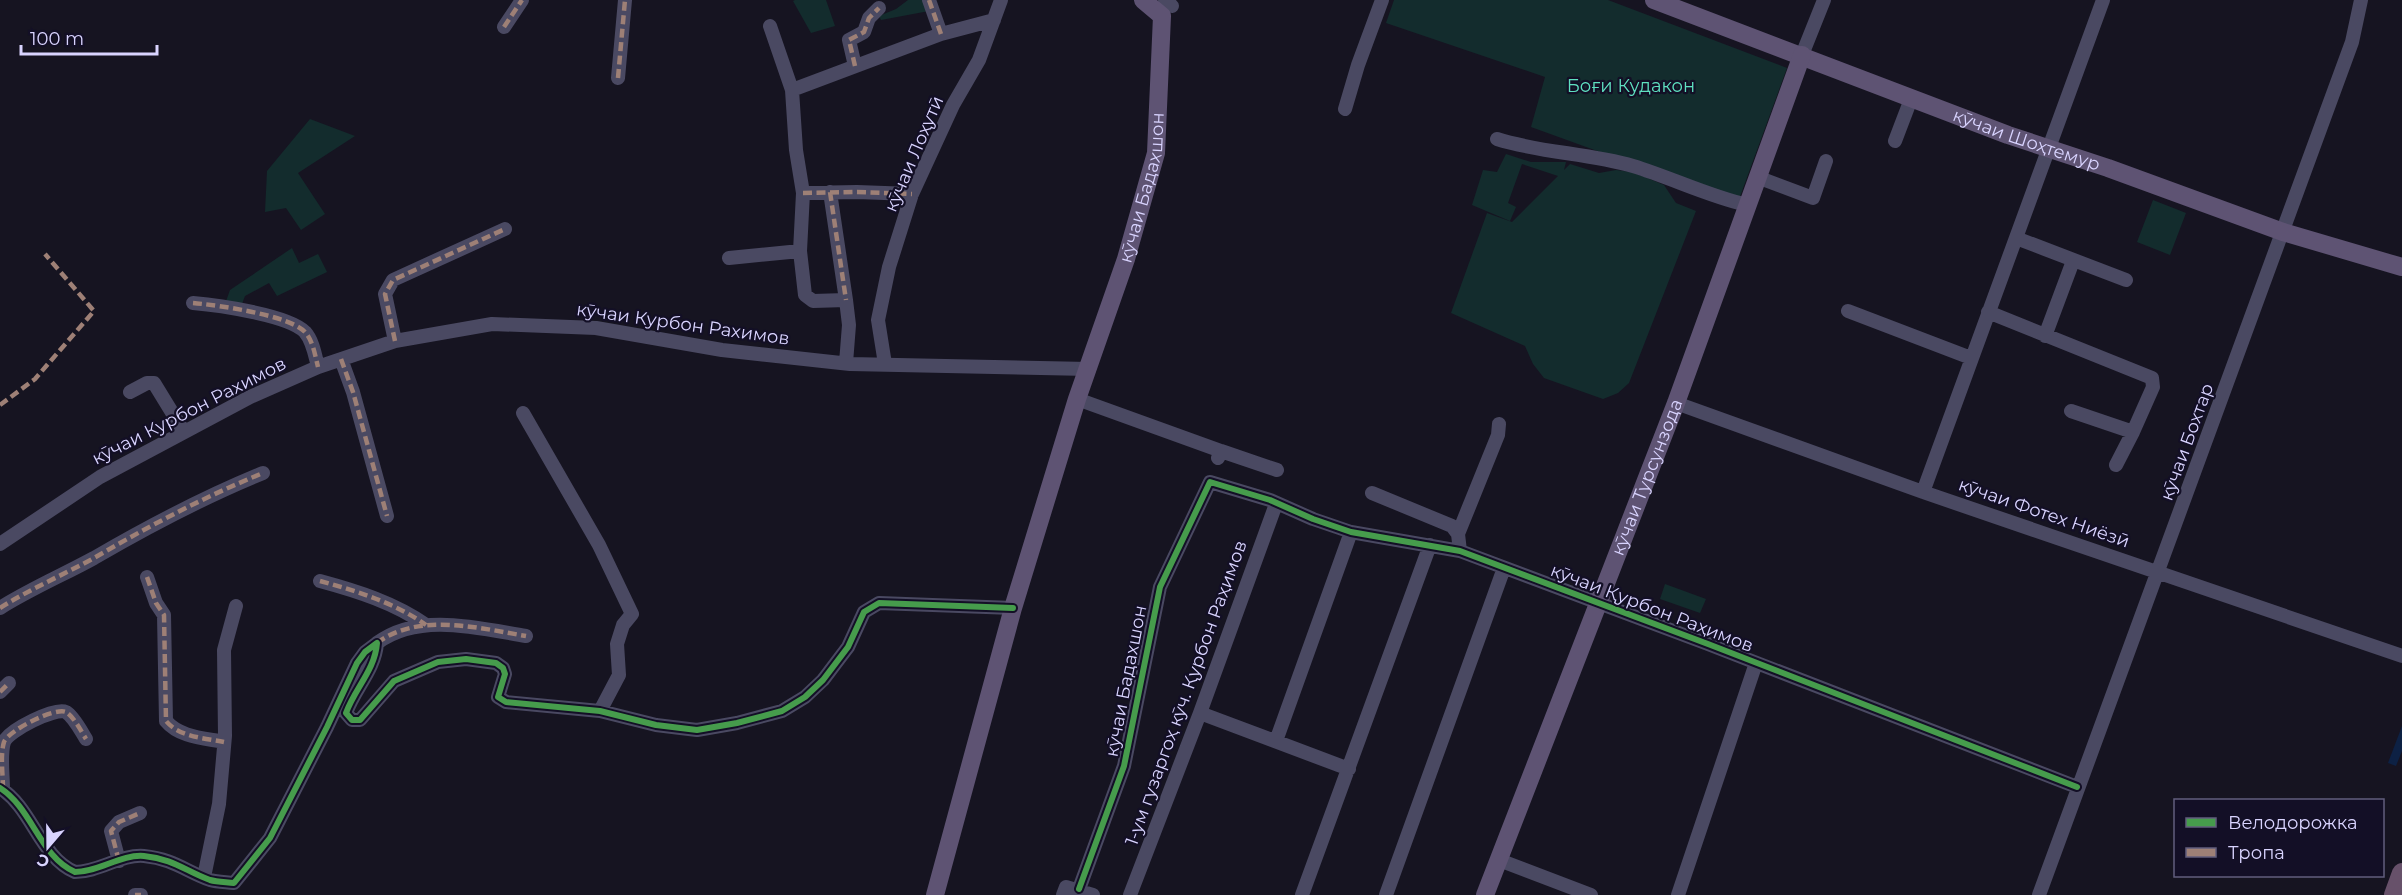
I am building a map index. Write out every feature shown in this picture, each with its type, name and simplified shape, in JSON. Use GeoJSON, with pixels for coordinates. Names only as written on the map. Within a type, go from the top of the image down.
{"type":"FeatureCollection","features":[{"type":"Feature","properties":{"kind":"highway"},"geometry":{"type":"LineString","coordinates":[[2394,895],[2402,873]]}},
{"type":"Feature","properties":{"kind":"main road","name":"кӯчаи Бадахшон"},"geometry":{"type":"LineString","coordinates":[[935,895],[1012,608],[1077,399],[1126,259],[1156,153],[1162,16],[1143,0]]}},
{"type":"Feature","properties":{"kind":"main road","name":"кӯчаи Шоҳтемур"},"geometry":{"type":"LineString","coordinates":[[1654,0],[1802,55],[1911,99],[2283,232],[2402,267]]}},
{"type":"Feature","properties":{"kind":"main road","name":"кӯчаи Турсунзода"},"geometry":{"type":"LineString","coordinates":[[1485,895],[1600,604],[1676,403],[1802,55]]}},
{"type":"Feature","properties":{"kind":"street"},"geometry":{"type":"LineString","coordinates":[[504,27],[522,0]]}},
{"type":"Feature","properties":{"kind":"street"},"geometry":{"type":"LineString","coordinates":[[618,78],[625,0]]}},
{"type":"Feature","properties":{"kind":"street"},"geometry":{"type":"LineString","coordinates":[[929,0],[941,34]]}},
{"type":"Feature","properties":{"kind":"street","name":"кӯчаи Лоҳутӣ"},"geometry":{"type":"LineString","coordinates":[[885,364],[878,320],[890,267],[912,194],[952,105],[980,60],[1001,0]]}},
{"type":"Feature","properties":{"kind":"street"},"geometry":{"type":"LineString","coordinates":[[1345,109],[1358,65],[1382,0]]}},
{"type":"Feature","properties":{"kind":"street"},"geometry":{"type":"LineString","coordinates":[[1802,55],[1824,0]]}},
{"type":"Feature","properties":{"kind":"street"},"geometry":{"type":"LineString","coordinates":[[1923,492],[2103,0]]}},
{"type":"Feature","properties":{"kind":"street","name":"кӯчаи Бохтар"},"geometry":{"type":"LineString","coordinates":[[2039,895],[2352,42],[2361,0]]}},
{"type":"Feature","properties":{"kind":"street"},"geometry":{"type":"LineString","coordinates":[[855,66],[849,40],[864,32],[869,18],[879,8]]}},
{"type":"Feature","properties":{"kind":"street"},"geometry":{"type":"LineString","coordinates":[[792,90],[941,34],[994,20]]}},
{"type":"Feature","properties":{"kind":"street"},"geometry":{"type":"LineString","coordinates":[[770,26],[792,90],[796,150],[803,192],[801,271],[808,299],[813,301],[846,300]]}},
{"type":"Feature","properties":{"kind":"street"},"geometry":{"type":"LineString","coordinates":[[1895,141],[1911,99]]}},
{"type":"Feature","properties":{"kind":"street"},"geometry":{"type":"LineString","coordinates":[[1497,139],[1522,146],[1631,166],[1747,205]]}},
{"type":"Feature","properties":{"kind":"street"},"geometry":{"type":"LineString","coordinates":[[1757,177],[1813,198],[1826,161]]}},
{"type":"Feature","properties":{"kind":"street"},"geometry":{"type":"LineString","coordinates":[[803,192],[912,194]]}},
{"type":"Feature","properties":{"kind":"street"},"geometry":{"type":"LineString","coordinates":[[830,192],[849,324],[846,363]]}},
{"type":"Feature","properties":{"kind":"street"},"geometry":{"type":"LineString","coordinates":[[394,341],[385,294],[393,280],[505,229]]}},
{"type":"Feature","properties":{"kind":"street"},"geometry":{"type":"LineString","coordinates":[[2016,238],[2126,280]]}},
{"type":"Feature","properties":{"kind":"street"},"geometry":{"type":"LineString","coordinates":[[729,258],[800,251]]}},
{"type":"Feature","properties":{"kind":"street"},"geometry":{"type":"LineString","coordinates":[[2045,336],[2073,261]]}},
{"type":"Feature","properties":{"kind":"street"},"geometry":{"type":"LineString","coordinates":[[193,303],[227,306],[296,325],[311,340],[318,366]]}},
{"type":"Feature","properties":{"kind":"street"},"geometry":{"type":"LineString","coordinates":[[1848,311],[1971,358]]}},
{"type":"Feature","properties":{"kind":"street"},"geometry":{"type":"LineString","coordinates":[[1988,312],[2152,378],[2153,387],[2116,465]]}},
{"type":"Feature","properties":{"kind":"street","name":"кӯчаи Курбон Рахимов"},"geometry":{"type":"LineString","coordinates":[[0,544],[100,477],[249,397],[318,366],[394,341],[492,324],[596,328],[722,350],[846,363],[1089,369]]}},
{"type":"Feature","properties":{"kind":"street"},"geometry":{"type":"LineString","coordinates":[[341,359],[387,516]]}},
{"type":"Feature","properties":{"kind":"street"},"geometry":{"type":"LineString","coordinates":[[130,392],[147,383],[154,383],[184,432]]}},
{"type":"Feature","properties":{"kind":"street"},"geometry":{"type":"LineString","coordinates":[[1077,399],[1219,455],[1277,470]]}},
{"type":"Feature","properties":{"kind":"street","name":"кӯчаи Фотех Ниёзӣ"},"geometry":{"type":"LineString","coordinates":[[1676,403],[1923,492],[2402,656]]}},
{"type":"Feature","properties":{"kind":"street"},"geometry":{"type":"LineString","coordinates":[[2071,411],[2133,432]]}},
{"type":"Feature","properties":{"kind":"street"},"geometry":{"type":"LineString","coordinates":[[523,413],[599,545],[632,614],[623,625],[617,644],[618,675],[600,711]]}},
{"type":"Feature","properties":{"kind":"street"},"geometry":{"type":"LineString","coordinates":[[1460,551],[1458,534],[1498,435],[1499,424]]}},
{"type":"Feature","properties":{"kind":"street"},"geometry":{"type":"LineString","coordinates":[[0,608],[94,558],[127,537],[219,491],[263,473]]}},
{"type":"Feature","properties":{"kind":"street","name":"кӯчаи Қурбон Раҳимов"},"geometry":{"type":"LineString","coordinates":[[1210,482],[1258,496],[1351,532],[1460,551],[2078,787]]}},
{"type":"Feature","properties":{"kind":"street","name":"кӯчаи Бадахшон"},"geometry":{"type":"LineString","coordinates":[[1079,890],[1124,766],[1161,581],[1210,482]]}},
{"type":"Feature","properties":{"kind":"street"},"geometry":{"type":"LineString","coordinates":[[1372,493],[1452,526],[1458,534]]}},
{"type":"Feature","properties":{"kind":"street","name":"1-ум гузаргоҳ кӯч. Қурбон Раҳимов"},"geometry":{"type":"LineString","coordinates":[[1130,895],[1200,713],[1276,504]]}},
{"type":"Feature","properties":{"kind":"street"},"geometry":{"type":"LineString","coordinates":[[1276,741],[1351,532]]}},
{"type":"Feature","properties":{"kind":"street"},"geometry":{"type":"LineString","coordinates":[[1302,895],[1430,545]]}},
{"type":"Feature","properties":{"kind":"street"},"geometry":{"type":"LineString","coordinates":[[1386,895],[1504,568]]}},
{"type":"Feature","properties":{"kind":"street"},"geometry":{"type":"LineString","coordinates":[[147,577],[156,603],[164,615],[166,721],[172,729],[184,734],[224,742]]}},
{"type":"Feature","properties":{"kind":"street"},"geometry":{"type":"LineString","coordinates":[[320,581],[351,589],[404,611],[426,625]]}},
{"type":"Feature","properties":{"kind":"street"},"geometry":{"type":"LineString","coordinates":[[377,643],[371,669],[350,702],[346,713],[352,720],[360,720],[394,681],[438,662],[466,659],[496,663],[502,668],[505,675],[498,694],[501,701],[519,705],[600,711],[656,725],[697,730],[737,723],[782,711],[805,697],[823,680],[848,647],[864,612],[879,603],[1012,608]]}},
{"type":"Feature","properties":{"kind":"street"},"geometry":{"type":"LineString","coordinates":[[204,877],[219,804],[224,742],[224,650],[236,606]]}},
{"type":"Feature","properties":{"kind":"street"},"geometry":{"type":"LineString","coordinates":[[86,739],[69,714],[58,710],[42,716],[9,735],[4,744],[1,789],[39,833],[58,862],[75,872],[83,872],[133,856],[161,859],[175,862],[230,889],[270,838],[357,663],[365,652],[397,631],[426,625],[467,627],[526,636]]}},
{"type":"Feature","properties":{"kind":"street"},"geometry":{"type":"LineString","coordinates":[[1678,895],[1756,663]]}},
{"type":"Feature","properties":{"kind":"street"},"geometry":{"type":"LineString","coordinates":[[1200,713],[1349,769]]}},
{"type":"Feature","properties":{"kind":"street"},"geometry":{"type":"LineString","coordinates":[[119,861],[111,831],[119,822],[140,813]]}},
{"type":"Feature","properties":{"kind":"street"},"geometry":{"type":"LineString","coordinates":[[1499,860],[1591,895]]}},
{"type":"Feature","properties":{"kind":"street"},"geometry":{"type":"LineString","coordinates":[[1063,895],[1066,887],[1094,895]]}},
{"type":"Feature","properties":{"kind":"street"},"geometry":{"type":"LineString","coordinates":[[135,895],[141,895]]}},
{"type":"Feature","properties":{"kind":"green space"},"geometry":{"type":"Polygon","coordinates":[[[826,0],[835,26],[811,33],[793,1],[826,0]]]}},
{"type":"Feature","properties":{"kind":"green space"},"geometry":{"type":"Polygon","coordinates":[[[908,0],[924,0],[929,11],[881,20],[879,16],[896,9],[908,0]]]}},
{"type":"Feature","properties":{"kind":"green space","name":"Боғи Кудакон"},"geometry":{"type":"Polygon","coordinates":[[[1394,0],[1608,0],[1787,68],[1738,202],[1531,127],[1545,77],[1386,23],[1394,0]]]}},
{"type":"Feature","properties":{"kind":"green space"},"geometry":{"type":"Polygon","coordinates":[[[310,119],[355,136],[298,173],[325,214],[301,230],[286,208],[265,212],[267,171],[310,119]]]}},
{"type":"Feature","properties":{"kind":"green space"},"geometry":{"type":"Polygon","coordinates":[[[1506,154],[1531,162],[1566,162],[1564,170],[1570,164],[1599,173],[1616,170],[1631,172],[1664,185],[1676,203],[1696,211],[1629,383],[1618,393],[1603,399],[1544,378],[1533,364],[1525,346],[1451,313],[1487,213],[1512,222],[1558,176],[1522,164],[1508,203],[1516,207],[1510,221],[1472,205],[1483,170],[1497,172],[1506,154]]]}},
{"type":"Feature","properties":{"kind":"green space"},"geometry":{"type":"Polygon","coordinates":[[[2153,200],[2186,213],[2170,255],[2137,242],[2153,200]]]}},
{"type":"Feature","properties":{"kind":"green space"},"geometry":{"type":"Polygon","coordinates":[[[292,248],[299,263],[318,254],[327,272],[277,296],[269,283],[245,296],[240,309],[225,304],[230,290],[292,248]]]}},
{"type":"Feature","properties":{"kind":"green space"},"geometry":{"type":"Polygon","coordinates":[[[1665,584],[1706,599],[1700,613],[1660,599],[1665,584]]]}},
{"type":"Feature","properties":{"kind":"water"},"geometry":{"type":"Polygon","coordinates":[[[2402,726],[2402,751],[2396,766],[2388,763],[2402,726]]]}},
{"type":"Feature","properties":{"kind":"marked path"},"geometry":{"type":"LineString","coordinates":[[504,27],[522,0]]}},
{"type":"Feature","properties":{"kind":"marked path"},"geometry":{"type":"LineString","coordinates":[[618,78],[625,0]]}},
{"type":"Feature","properties":{"kind":"marked path"},"geometry":{"type":"LineString","coordinates":[[929,0],[941,34]]}},
{"type":"Feature","properties":{"kind":"marked path"},"geometry":{"type":"LineString","coordinates":[[855,66],[849,40],[864,32],[869,18],[879,8]]}},
{"type":"Feature","properties":{"kind":"marked path"},"geometry":{"type":"LineString","coordinates":[[830,192],[846,300]]}},
{"type":"Feature","properties":{"kind":"marked path"},"geometry":{"type":"LineString","coordinates":[[803,193],[912,194]]}},
{"type":"Feature","properties":{"kind":"marked path"},"geometry":{"type":"LineString","coordinates":[[395,341],[385,294],[393,280],[505,229]]}},
{"type":"Feature","properties":{"kind":"marked path"},"geometry":{"type":"LineString","coordinates":[[0,405],[35,379],[94,311],[45,254]]}},
{"type":"Feature","properties":{"kind":"marked path"},"geometry":{"type":"LineString","coordinates":[[193,303],[252,312],[297,326],[310,340],[318,367]]}},
{"type":"Feature","properties":{"kind":"marked path"},"geometry":{"type":"LineString","coordinates":[[341,359],[353,392],[387,516]]}},
{"type":"Feature","properties":{"kind":"marked path"},"geometry":{"type":"LineString","coordinates":[[0,608],[177,512],[263,473]]}},
{"type":"Feature","properties":{"kind":"marked path"},"geometry":{"type":"LineString","coordinates":[[147,577],[156,603],[164,615],[166,721],[185,734],[224,742]]}},
{"type":"Feature","properties":{"kind":"marked path"},"geometry":{"type":"LineString","coordinates":[[320,581],[375,598],[402,610],[426,625]]}},
{"type":"Feature","properties":{"kind":"marked path"},"geometry":{"type":"LineString","coordinates":[[377,643],[393,633],[430,625],[469,627],[526,636]]}},
{"type":"Feature","properties":{"kind":"marked path"},"geometry":{"type":"LineString","coordinates":[[0,692],[9,683]]}},
{"type":"Feature","properties":{"kind":"marked path"},"geometry":{"type":"LineString","coordinates":[[3,789],[4,742],[23,726],[52,713],[66,712],[75,721],[86,739]]}},
{"type":"Feature","properties":{"kind":"marked path"},"geometry":{"type":"LineString","coordinates":[[119,861],[111,831],[119,822],[140,813]]}},
{"type":"Feature","properties":{"kind":"marked path"},"geometry":{"type":"LineString","coordinates":[[135,895],[141,895]]}},
{"type":"Feature","properties":{"kind":"cycle path"},"geometry":{"type":"LineString","coordinates":[[1079,889],[1124,766],[1160,587],[1210,482],[1270,500],[1313,519],[1351,532],[1460,551],[2077,787]]}},
{"type":"Feature","properties":{"kind":"cycle path"},"geometry":{"type":"LineString","coordinates":[[0,788],[20,807],[53,855],[75,872],[135,856],[144,856],[171,863],[210,880],[234,883],[270,838],[357,663],[365,652],[377,643],[373,662],[346,713],[352,720],[360,720],[394,681],[438,662],[466,659],[496,663],[503,668],[505,674],[498,697],[506,702],[600,711],[656,725],[697,730],[737,723],[782,711],[805,697],[823,680],[848,647],[864,612],[879,603],[1013,608]]}}]}
